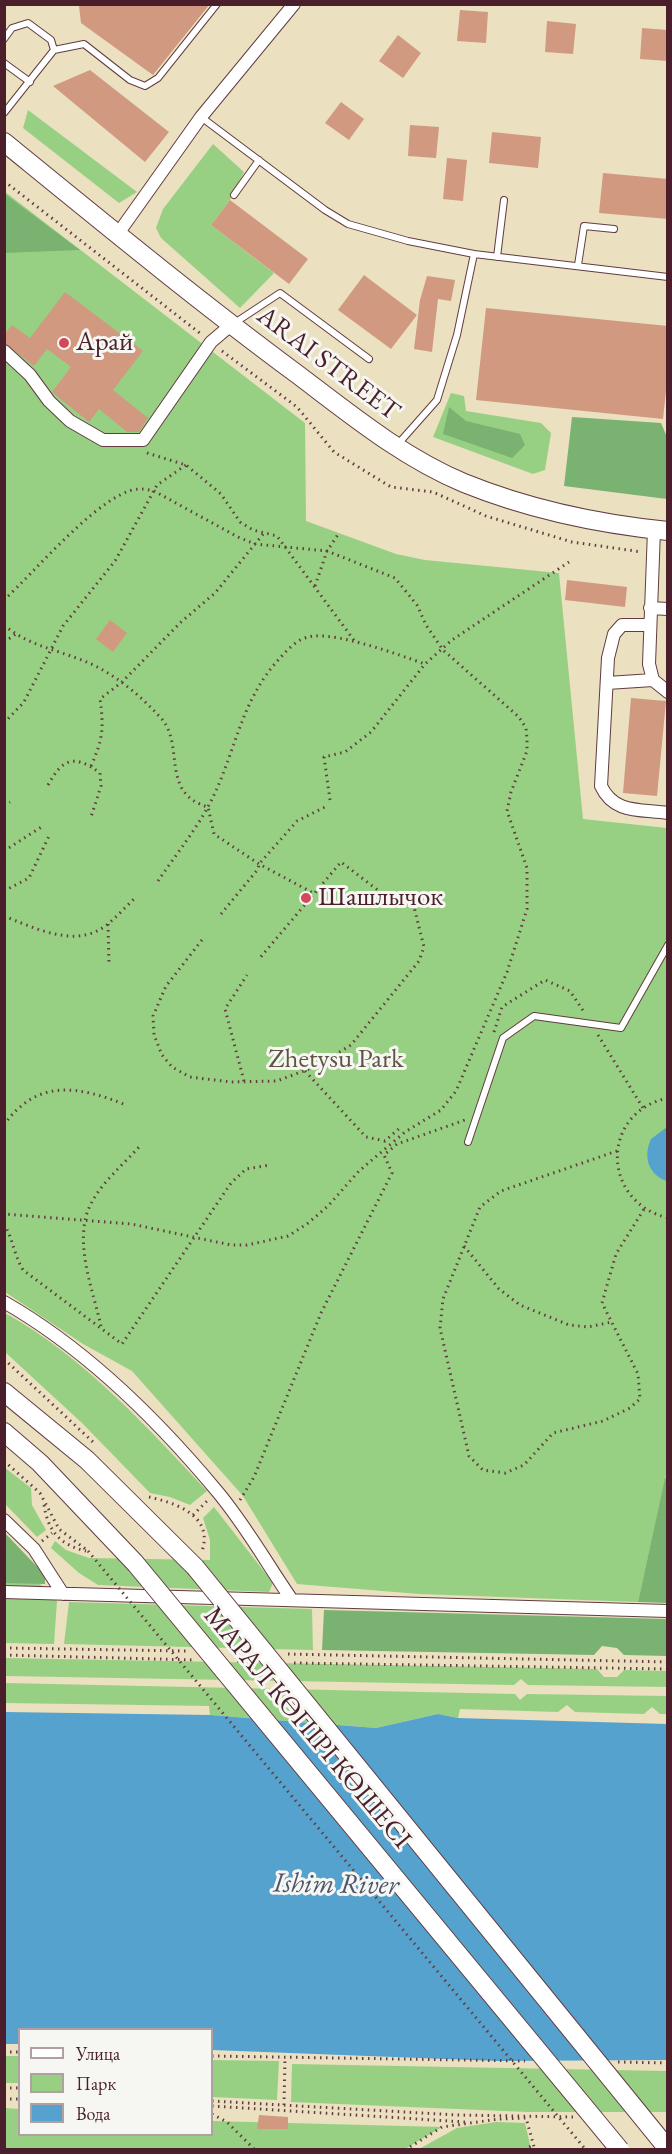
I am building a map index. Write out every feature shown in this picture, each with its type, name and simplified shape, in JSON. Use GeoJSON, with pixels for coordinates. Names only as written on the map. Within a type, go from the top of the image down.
{"type":"FeatureCollection","features":[{"type":"Feature","properties":{"kind":"main road","name":"ARAI STREET"},"geometry":{"type":"LineString","coordinates":[[4,142],[231,325],[395,447],[464,483],[547,509],[600,522],[661,530]]}},
{"type":"Feature","properties":{"kind":"main road","name":"МАРАЛ КӨПІРІ КӨШЕСІ"},"geometry":{"type":"LineString","coordinates":[[4,1392],[87,1460],[198,1562],[668,2149]]}},
{"type":"Feature","properties":{"kind":"main road","name":"МАРАЛ КӨПІРІ КӨШЕСІ"},"geometry":{"type":"LineString","coordinates":[[4,1432],[40,1463],[135,1563],[620,2150]]}},
{"type":"Feature","properties":{"kind":"street"},"geometry":{"type":"LineString","coordinates":[[117,235],[201,117],[294,4]]}},
{"type":"Feature","properties":{"kind":"street"},"geometry":{"type":"LineString","coordinates":[[4,351],[70,421],[103,440],[143,440],[211,342],[231,325]]}},
{"type":"Feature","properties":{"kind":"street"},"geometry":{"type":"LineString","coordinates":[[661,530],[651,553],[649,664],[653,680],[668,692]]}},
{"type":"Feature","properties":{"kind":"street"},"geometry":{"type":"LineString","coordinates":[[651,608],[668,609]]}},
{"type":"Feature","properties":{"kind":"street"},"geometry":{"type":"LineString","coordinates":[[650,625],[622,625],[614,634],[608,658],[600,786],[606,799],[616,806],[668,813]]}},
{"type":"Feature","properties":{"kind":"street"},"geometry":{"type":"LineString","coordinates":[[606,683],[653,680]]}},
{"type":"Feature","properties":{"kind":"street"},"geometry":{"type":"LineString","coordinates":[[4,1302],[88,1359],[144,1412],[218,1492],[292,1600]]}},
{"type":"Feature","properties":{"kind":"street"},"geometry":{"type":"LineString","coordinates":[[4,1520],[34,1549],[63,1594]]}},
{"type":"Feature","properties":{"kind":"street"},"geometry":{"type":"LineString","coordinates":[[4,1592],[668,1611]]}},
{"type":"Feature","properties":{"kind":"lane"},"geometry":{"type":"LineString","coordinates":[[4,113],[54,50],[84,44],[130,80],[145,86],[158,78],[217,4]]}},
{"type":"Feature","properties":{"kind":"lane"},"geometry":{"type":"LineString","coordinates":[[4,39],[12,28],[27,23],[51,40],[54,50]]}},
{"type":"Feature","properties":{"kind":"lane"},"geometry":{"type":"LineString","coordinates":[[4,63],[30,82]]}},
{"type":"Feature","properties":{"kind":"lane"},"geometry":{"type":"LineString","coordinates":[[201,117],[325,210],[348,224],[408,241],[474,254],[668,277]]}},
{"type":"Feature","properties":{"kind":"lane"},"geometry":{"type":"LineString","coordinates":[[234,195],[259,160]]}},
{"type":"Feature","properties":{"kind":"lane"},"geometry":{"type":"LineString","coordinates":[[497,257],[504,200]]}},
{"type":"Feature","properties":{"kind":"lane"},"geometry":{"type":"LineString","coordinates":[[578,265],[584,226],[614,230]]}},
{"type":"Feature","properties":{"kind":"lane"},"geometry":{"type":"LineString","coordinates":[[395,447],[436,400],[457,335],[474,254]]}},
{"type":"Feature","properties":{"kind":"lane"},"geometry":{"type":"LineString","coordinates":[[231,325],[280,293],[369,358]]}},
{"type":"Feature","properties":{"kind":"lane"},"geometry":{"type":"LineString","coordinates":[[468,1142],[503,1038],[534,1017],[621,1028],[668,945]]}},
{"type":"Feature","properties":{"kind":"path"},"geometry":{"type":"LineString","coordinates":[[4,181],[297,407],[334,452],[390,487],[433,492],[486,516],[572,542],[651,553]]}},
{"type":"Feature","properties":{"kind":"path"},"geometry":{"type":"LineString","coordinates":[[143,440],[148,455],[186,465],[221,494],[240,522],[277,536],[357,644]]}},
{"type":"Feature","properties":{"kind":"path"},"geometry":{"type":"LineString","coordinates":[[4,723],[24,702],[63,626],[115,561],[154,491],[175,471],[186,465]]}},
{"type":"Feature","properties":{"kind":"path"},"geometry":{"type":"LineString","coordinates":[[4,600],[100,508],[124,493],[142,488],[154,491],[255,544],[327,551],[395,578],[417,605],[426,625],[443,650],[519,717],[526,728],[527,751],[511,792],[507,811],[528,868],[527,909],[507,972],[456,1091],[441,1110],[405,1132],[359,1171],[328,1206],[307,1224],[288,1236],[247,1245],[193,1239],[131,1224],[4,1214]]}},
{"type":"Feature","properties":{"kind":"path"},"geometry":{"type":"LineString","coordinates":[[91,766],[102,740],[104,725],[100,699],[122,682],[181,622],[215,593],[264,533]]}},
{"type":"Feature","properties":{"kind":"path"},"geometry":{"type":"LineString","coordinates":[[314,586],[327,551],[339,533]]}},
{"type":"Feature","properties":{"kind":"path"},"geometry":{"type":"LineString","coordinates":[[330,800],[324,757],[345,752],[371,732],[424,664],[452,640],[569,562]]}},
{"type":"Feature","properties":{"kind":"path"},"geometry":{"type":"LineString","coordinates":[[4,625],[16,634],[49,650],[80,659],[122,682],[163,719],[172,742],[174,770],[182,789],[196,804],[208,807]]}},
{"type":"Feature","properties":{"kind":"path"},"geometry":{"type":"LineString","coordinates":[[4,642],[16,634]]}},
{"type":"Feature","properties":{"kind":"path"},"geometry":{"type":"LineString","coordinates":[[158,881],[208,807],[219,785],[245,710],[267,672],[302,639],[314,636],[334,638],[424,664]]}},
{"type":"Feature","properties":{"kind":"path"},"geometry":{"type":"LineString","coordinates":[[48,785],[57,769],[68,761],[79,761],[91,766],[100,773],[101,786],[91,817]]}},
{"type":"Feature","properties":{"kind":"path"},"geometry":{"type":"LineString","coordinates":[[4,805],[10,802]]}},
{"type":"Feature","properties":{"kind":"path"},"geometry":{"type":"LineString","coordinates":[[221,914],[259,864],[297,820],[327,806]]}},
{"type":"Feature","properties":{"kind":"path"},"geometry":{"type":"LineString","coordinates":[[208,807],[214,834],[259,864],[315,894]]}},
{"type":"Feature","properties":{"kind":"path"},"geometry":{"type":"LineString","coordinates":[[4,851],[43,826]]}},
{"type":"Feature","properties":{"kind":"path"},"geometry":{"type":"LineString","coordinates":[[4,891],[29,878],[50,834]]}},
{"type":"Feature","properties":{"kind":"path"},"geometry":{"type":"LineString","coordinates":[[202,940],[166,986],[153,1016],[154,1035],[162,1054],[172,1067],[190,1077],[244,1082],[277,1082],[304,1071],[351,1045],[419,961],[424,947],[413,903],[392,901],[341,862],[259,959]]}},
{"type":"Feature","properties":{"kind":"path"},"geometry":{"type":"LineString","coordinates":[[4,916],[56,934],[78,936],[99,931],[134,899]]}},
{"type":"Feature","properties":{"kind":"path"},"geometry":{"type":"LineString","coordinates":[[108,924],[109,965]]}},
{"type":"Feature","properties":{"kind":"path"},"geometry":{"type":"LineString","coordinates":[[244,1082],[225,1009],[247,975]]}},
{"type":"Feature","properties":{"kind":"path"},"geometry":{"type":"LineString","coordinates":[[492,1038],[502,1007],[545,980],[570,991],[643,1108]]}},
{"type":"Feature","properties":{"kind":"path"},"geometry":{"type":"LineString","coordinates":[[304,1071],[366,1137],[385,1141],[401,1127]]}},
{"type":"Feature","properties":{"kind":"path"},"geometry":{"type":"LineString","coordinates":[[4,1125],[24,1104],[63,1089],[94,1092],[126,1104]]}},
{"type":"Feature","properties":{"kind":"path"},"geometry":{"type":"LineString","coordinates":[[668,1098],[643,1108],[627,1125],[617,1151],[622,1182],[635,1202],[644,1209],[668,1218]]}},
{"type":"Feature","properties":{"kind":"path"},"geometry":{"type":"LineString","coordinates":[[237,1504],[254,1478],[321,1313],[392,1173],[384,1155],[397,1144],[464,1121],[468,1111]]}},
{"type":"Feature","properties":{"kind":"path"},"geometry":{"type":"LineString","coordinates":[[102,1328],[84,1251],[86,1221],[92,1203],[105,1184],[138,1147]]}},
{"type":"Feature","properties":{"kind":"path"},"geometry":{"type":"LineString","coordinates":[[617,1151],[501,1191],[480,1207],[443,1299],[440,1328],[469,1456],[483,1470],[505,1473],[524,1465],[553,1433],[603,1421],[640,1399],[638,1374],[602,1303],[616,1254],[644,1209]]}},
{"type":"Feature","properties":{"kind":"path"},"geometry":{"type":"LineString","coordinates":[[4,1224],[11,1236],[14,1255],[23,1270],[122,1344],[231,1183],[246,1169],[270,1165]]}},
{"type":"Feature","properties":{"kind":"path"},"geometry":{"type":"LineString","coordinates":[[464,1246],[499,1289],[520,1305],[569,1325],[588,1327],[612,1322]]}},
{"type":"Feature","properties":{"kind":"path"},"geometry":{"type":"LineString","coordinates":[[4,1461],[40,1494],[59,1529],[88,1551],[586,2150]]}},
{"type":"Feature","properties":{"kind":"path"},"geometry":{"type":"LineString","coordinates":[[193,1515],[218,1492]]}},
{"type":"Feature","properties":{"kind":"path"},"geometry":{"type":"LineString","coordinates":[[146,1496],[180,1506],[202,1524],[206,1538],[198,1562]]}},
{"type":"Feature","properties":{"kind":"path"},"geometry":{"type":"LineString","coordinates":[[44,1502],[46,1522],[52,1533],[72,1548],[88,1551]]}},
{"type":"Feature","properties":{"kind":"path"},"geometry":{"type":"LineString","coordinates":[[4,1648],[188,1651]]}},
{"type":"Feature","properties":{"kind":"path"},"geometry":{"type":"LineString","coordinates":[[282,1654],[668,1662]]}},
{"type":"Feature","properties":{"kind":"path"},"geometry":{"type":"LineString","coordinates":[[4,1655],[195,1660]]}},
{"type":"Feature","properties":{"kind":"path"},"geometry":{"type":"LineString","coordinates":[[230,1661],[253,1661]]}},
{"type":"Feature","properties":{"kind":"path"},"geometry":{"type":"LineString","coordinates":[[287,1662],[668,1669]]}},
{"type":"Feature","properties":{"kind":"path"},"geometry":{"type":"LineString","coordinates":[[213,2056],[528,2061]]}},
{"type":"Feature","properties":{"kind":"path"},"geometry":{"type":"LineString","coordinates":[[284,2105],[285,2058]]}},
{"type":"Feature","properties":{"kind":"path"},"geometry":{"type":"LineString","coordinates":[[609,2062],[668,2063]]}},
{"type":"Feature","properties":{"kind":"path"},"geometry":{"type":"LineString","coordinates":[[213,2103],[457,2115],[520,2115],[526,2118],[535,2150]]}},
{"type":"Feature","properties":{"kind":"path"},"geometry":{"type":"LineString","coordinates":[[213,2103],[465,2122],[526,2118]]}},
{"type":"Feature","properties":{"kind":"path"},"geometry":{"type":"LineString","coordinates":[[213,2115],[227,2122],[255,2150]]}},
{"type":"Feature","properties":{"kind":"path"},"geometry":{"type":"LineString","coordinates":[[405,2150],[442,2127],[465,2122]]}},
{"type":"Feature","properties":{"kind":"path"},"geometry":{"type":"LineString","coordinates":[[524,2150],[534,2144]]}},
{"type":"Feature","properties":{"kind":"green space"},"geometry":{"type":"Polygon","coordinates":[[[28,110],[137,192],[119,203],[23,128],[28,110]]]}},
{"type":"Feature","properties":{"kind":"green space"},"geometry":{"type":"Polygon","coordinates":[[[213,144],[244,172],[230,200],[211,225],[274,273],[240,308],[161,238],[156,228],[163,209],[213,144]]]}},
{"type":"Feature","properties":{"kind":"green space","name":"Zhetysu Park"},"geometry":{"type":"Polygon","coordinates":[[[4,191],[305,423],[306,521],[396,554],[425,560],[559,573],[583,819],[667,828],[668,1466],[638,1602],[419,1594],[297,1584],[243,1496],[132,1371],[83,1344],[5,1292],[4,191]]]}},
{"type":"Feature","properties":{"kind":"green space"},"geometry":{"type":"Polygon","coordinates":[[[5,194],[80,250],[5,253],[5,194]]]}},
{"type":"Feature","properties":{"kind":"green space"},"geometry":{"type":"Polygon","coordinates":[[[451,393],[464,396],[466,411],[541,423],[551,433],[545,470],[533,474],[433,437],[451,393]]]}},
{"type":"Feature","properties":{"kind":"green space"},"geometry":{"type":"Polygon","coordinates":[[[449,407],[466,421],[520,434],[525,445],[512,458],[443,434],[449,407]]]}},
{"type":"Feature","properties":{"kind":"green space"},"geometry":{"type":"Polygon","coordinates":[[[572,417],[661,423],[667,437],[667,499],[564,486],[572,417]]]}},
{"type":"Feature","properties":{"kind":"green space"},"geometry":{"type":"Polygon","coordinates":[[[5,1313],[61,1350],[113,1394],[207,1491],[190,1505],[170,1497],[150,1493],[83,1424],[5,1352],[5,1313]]]}},
{"type":"Feature","properties":{"kind":"green space"},"geometry":{"type":"Polygon","coordinates":[[[4,1467],[31,1488],[32,1505],[46,1530],[37,1537],[5,1504],[4,1467]]]}},
{"type":"Feature","properties":{"kind":"green space"},"geometry":{"type":"Polygon","coordinates":[[[665,1478],[668,1478],[667,1603],[638,1602],[665,1478]]]}},
{"type":"Feature","properties":{"kind":"green space"},"geometry":{"type":"Polygon","coordinates":[[[214,1507],[273,1583],[269,1592],[98,1585],[79,1573],[51,1548],[55,1541],[66,1550],[89,1558],[210,1560],[210,1540],[203,1518],[214,1507]]]}},
{"type":"Feature","properties":{"kind":"green space"},"geometry":{"type":"Polygon","coordinates":[[[4,1532],[45,1575],[45,1584],[5,1583],[4,1532]]]}},
{"type":"Feature","properties":{"kind":"green space"},"geometry":{"type":"Polygon","coordinates":[[[4,1548],[57,1601],[54,1644],[5,1643],[4,1548]]]}},
{"type":"Feature","properties":{"kind":"green space"},"geometry":{"type":"Polygon","coordinates":[[[69,1602],[312,1609],[313,1650],[64,1644],[69,1602]]]}},
{"type":"Feature","properties":{"kind":"green space"},"geometry":{"type":"Polygon","coordinates":[[[324,1610],[667,1619],[667,1656],[624,1655],[617,1648],[602,1646],[594,1655],[322,1650],[324,1610]]]}},
{"type":"Feature","properties":{"kind":"green space"},"geometry":{"type":"Polygon","coordinates":[[[5,1658],[597,1669],[604,1677],[617,1677],[624,1670],[667,1671],[668,1687],[528,1685],[521,1679],[514,1685],[5,1676],[5,1658]]]}},
{"type":"Feature","properties":{"kind":"green space"},"geometry":{"type":"Polygon","coordinates":[[[5,1683],[515,1694],[520,1700],[527,1694],[667,1696],[668,1714],[660,1714],[652,1707],[644,1714],[575,1712],[567,1705],[558,1712],[460,1709],[458,1718],[438,1714],[376,1728],[210,1715],[209,1706],[5,1703],[5,1683]]]}},
{"type":"Feature","properties":{"kind":"green space"},"geometry":{"type":"Polygon","coordinates":[[[5,2056],[18,2056],[18,2083],[5,2083],[5,2056]]]}},
{"type":"Feature","properties":{"kind":"green space"},"geometry":{"type":"Polygon","coordinates":[[[213,2060],[279,2061],[277,2100],[213,2097],[213,2060]]]}},
{"type":"Feature","properties":{"kind":"green space"},"geometry":{"type":"Polygon","coordinates":[[[292,2064],[667,2071],[667,2112],[528,2112],[291,2102],[292,2064]]]}},
{"type":"Feature","properties":{"kind":"green space"},"geometry":{"type":"Polygon","coordinates":[[[5,2108],[18,2109],[18,2136],[213,2136],[213,2121],[442,2127],[405,2149],[5,2150],[5,2108]]]}},
{"type":"Feature","properties":{"kind":"green space"},"geometry":{"type":"Polygon","coordinates":[[[496,2122],[525,2123],[531,2149],[419,2149],[457,2128],[496,2122]]]}},
{"type":"Feature","properties":{"kind":"water"},"geometry":{"type":"Polygon","coordinates":[[[667,1127],[667,1181],[651,1170],[647,1152],[651,1139],[667,1127]]]}},
{"type":"Feature","properties":{"kind":"water","name":"Ishim River"},"geometry":{"type":"Polygon","coordinates":[[[5,1712],[210,1715],[376,1728],[438,1714],[458,1718],[667,1724],[667,2060],[498,2061],[213,2050],[213,2028],[18,2028],[18,2044],[5,2044],[5,1712]]]}},
{"type":"Feature","properties":{"kind":"building"},"geometry":{"type":"Polygon","coordinates":[[[85,4],[210,4],[153,75],[81,23],[79,6],[85,4]]]}},
{"type":"Feature","properties":{"kind":"building"},"geometry":{"type":"Polygon","coordinates":[[[460,10],[488,12],[486,43],[457,41],[460,10]]]}},
{"type":"Feature","properties":{"kind":"building"},"geometry":{"type":"Polygon","coordinates":[[[547,21],[576,24],[573,54],[545,52],[547,21]]]}},
{"type":"Feature","properties":{"kind":"building"},"geometry":{"type":"Polygon","coordinates":[[[642,28],[668,30],[668,61],[640,59],[642,28]]]}},
{"type":"Feature","properties":{"kind":"building"},"geometry":{"type":"Polygon","coordinates":[[[398,35],[421,53],[403,78],[379,61],[398,35]]]}},
{"type":"Feature","properties":{"kind":"building"},"geometry":{"type":"Polygon","coordinates":[[[90,70],[169,132],[145,162],[53,86],[90,70]]]}},
{"type":"Feature","properties":{"kind":"building"},"geometry":{"type":"Polygon","coordinates":[[[341,102],[364,119],[349,140],[325,123],[341,102]]]}},
{"type":"Feature","properties":{"kind":"building"},"geometry":{"type":"Polygon","coordinates":[[[410,125],[439,127],[436,158],[408,156],[410,125]]]}},
{"type":"Feature","properties":{"kind":"building"},"geometry":{"type":"Polygon","coordinates":[[[492,132],[541,137],[538,168],[489,163],[492,132]]]}},
{"type":"Feature","properties":{"kind":"building"},"geometry":{"type":"Polygon","coordinates":[[[447,158],[467,160],[463,201],[443,199],[447,158]]]}},
{"type":"Feature","properties":{"kind":"building"},"geometry":{"type":"Polygon","coordinates":[[[603,173],[668,179],[668,219],[599,213],[603,173]]]}},
{"type":"Feature","properties":{"kind":"building"},"geometry":{"type":"Polygon","coordinates":[[[230,200],[308,259],[289,284],[211,225],[230,200]]]}},
{"type":"Feature","properties":{"kind":"building"},"geometry":{"type":"Polygon","coordinates":[[[364,275],[417,315],[391,349],[338,310],[364,275]]]}},
{"type":"Feature","properties":{"kind":"building"},"geometry":{"type":"Polygon","coordinates":[[[427,276],[455,280],[451,301],[438,299],[432,352],[414,349],[420,300],[427,276]]]}},
{"type":"Feature","properties":{"kind":"building"},"geometry":{"type":"Polygon","coordinates":[[[65,292],[143,351],[113,390],[148,418],[139,432],[127,432],[99,409],[89,422],[52,392],[71,367],[47,349],[34,366],[4,343],[4,335],[12,325],[30,338],[65,292]]]}},
{"type":"Feature","properties":{"kind":"building"},"geometry":{"type":"Polygon","coordinates":[[[486,308],[668,326],[668,372],[663,419],[476,400],[486,308]]]}},
{"type":"Feature","properties":{"kind":"building"},"geometry":{"type":"Polygon","coordinates":[[[567,580],[627,587],[625,607],[565,600],[567,580]]]}},
{"type":"Feature","properties":{"kind":"building"},"geometry":{"type":"Polygon","coordinates":[[[110,620],[127,633],[113,652],[96,639],[110,620]]]}},
{"type":"Feature","properties":{"kind":"building"},"geometry":{"type":"Polygon","coordinates":[[[631,698],[666,701],[657,796],[623,793],[631,698]]]}},
{"type":"Feature","properties":{"kind":"building"},"geometry":{"type":"Polygon","coordinates":[[[259,2115],[288,2117],[288,2129],[257,2129],[259,2115]]]}},
{"type":"Feature","properties":{"kind":"place","name":"Арай"},"geometry":{"type":"Point","coordinates":[64,343]}},
{"type":"Feature","properties":{"kind":"place","name":"Шашлычок"},"geometry":{"type":"Point","coordinates":[306,898]}}]}
